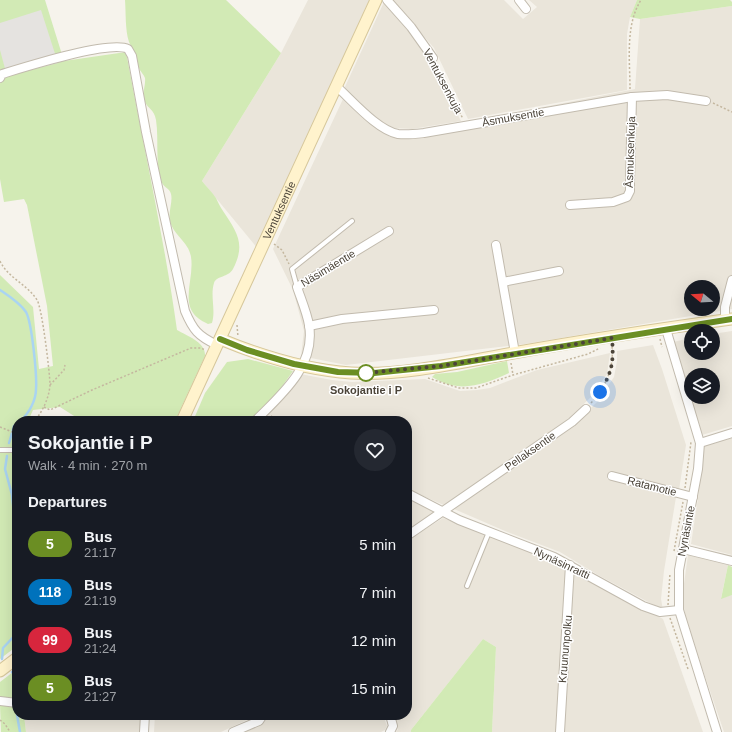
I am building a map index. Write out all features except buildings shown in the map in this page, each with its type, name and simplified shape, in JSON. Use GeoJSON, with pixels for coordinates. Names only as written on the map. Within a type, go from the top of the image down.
{"type":"FeatureCollection","features":[{"type":"Feature","properties":{"kind":"street","name":"Ventuksentie"},"geometry":{"type":"LineString","coordinates":[[184,416],[376,0]]}},
{"type":"Feature","properties":{"kind":"street","name":"Ventuksenkuja"},"geometry":{"type":"LineString","coordinates":[[387,0],[411,27],[432,58]]}},
{"type":"Feature","properties":{"kind":"street"},"geometry":{"type":"LineString","coordinates":[[519,0],[526,9]]}},
{"type":"Feature","properties":{"kind":"street"},"geometry":{"type":"LineString","coordinates":[[0,78],[2,74],[26,67],[103,48],[117,46],[128,49],[132,56],[152,162],[185,311],[194,329],[200,336],[216,346],[247,350],[304,366],[338,372],[374,373],[441,366],[513,353],[729,319],[725,307],[732,280]]}},
{"type":"Feature","properties":{"kind":"street","name":"Åsmuksentie"},"geometry":{"type":"LineString","coordinates":[[336,86],[382,127],[398,134],[424,133],[632,97],[667,95],[706,101]]}},
{"type":"Feature","properties":{"kind":"street","name":"Åsmuksenkuja"},"geometry":{"type":"LineString","coordinates":[[570,205],[613,202],[627,197],[630,191],[632,97]]}},
{"type":"Feature","properties":{"kind":"street","name":"Näsimäentie"},"geometry":{"type":"LineString","coordinates":[[260,416],[291,384],[304,366],[309,340],[309,326],[297,287],[389,231]]}},
{"type":"Feature","properties":{"kind":"street"},"geometry":{"type":"LineString","coordinates":[[496,245],[513,353]]}},
{"type":"Feature","properties":{"kind":"street"},"geometry":{"type":"LineString","coordinates":[[503,282],[559,271]]}},
{"type":"Feature","properties":{"kind":"street"},"geometry":{"type":"LineString","coordinates":[[309,326],[342,320],[434,310]]}},
{"type":"Feature","properties":{"kind":"street","name":"Nynäsintie"},"geometry":{"type":"LineString","coordinates":[[666,329],[700,443],[693,497],[679,570],[679,610],[717,732]]}},
{"type":"Feature","properties":{"kind":"street","name":"Pellaksentie"},"geometry":{"type":"LineString","coordinates":[[412,533],[572,422],[586,409]]}},
{"type":"Feature","properties":{"kind":"street"},"geometry":{"type":"LineString","coordinates":[[700,443],[732,433]]}},
{"type":"Feature","properties":{"kind":"street","name":"Ratamotie"},"geometry":{"type":"LineString","coordinates":[[612,476],[693,497]]}},
{"type":"Feature","properties":{"kind":"street","name":"Nynäsinraitti"},"geometry":{"type":"LineString","coordinates":[[412,495],[489,532],[570,565],[643,606],[660,612],[679,610]]}},
{"type":"Feature","properties":{"kind":"street"},"geometry":{"type":"LineString","coordinates":[[683,549],[732,561]]}},
{"type":"Feature","properties":{"kind":"street","name":"Kruununpolku"},"geometry":{"type":"LineString","coordinates":[[560,732],[570,565]]}},
{"type":"Feature","properties":{"kind":"street"},"geometry":{"type":"LineString","coordinates":[[0,671],[12,662]]}},
{"type":"Feature","properties":{"kind":"street"},"geometry":{"type":"LineString","coordinates":[[0,701],[12,702]]}},
{"type":"Feature","properties":{"kind":"street"},"geometry":{"type":"LineString","coordinates":[[144,732],[145,720]]}},
{"type":"Feature","properties":{"kind":"street"},"geometry":{"type":"LineString","coordinates":[[232,732],[260,720]]}},
{"type":"Feature","properties":{"kind":"street"},"geometry":{"type":"LineString","coordinates":[[390,732],[393,726],[391,720]]}},
{"type":"Feature","properties":{"kind":"lane"},"geometry":{"type":"LineString","coordinates":[[297,287],[292,269],[352,221]]}},
{"type":"Feature","properties":{"kind":"lane"},"geometry":{"type":"LineString","coordinates":[[0,450],[12,450]]}},
{"type":"Feature","properties":{"kind":"lane"},"geometry":{"type":"LineString","coordinates":[[467,586],[489,532]]}},
{"type":"Feature","properties":{"kind":"path"},"geometry":{"type":"LineString","coordinates":[[632,97],[630,91],[631,33],[634,17],[641,0]]}},
{"type":"Feature","properties":{"kind":"path","name":"Ventuksenkuja"},"geometry":{"type":"LineString","coordinates":[[432,58],[466,126]]}},
{"type":"Feature","properties":{"kind":"path"},"geometry":{"type":"LineString","coordinates":[[706,101],[732,112]]}},
{"type":"Feature","properties":{"kind":"path"},"geometry":{"type":"LineString","coordinates":[[271,243],[282,250],[292,269]]}},
{"type":"Feature","properties":{"kind":"path"},"geometry":{"type":"LineString","coordinates":[[0,261],[12,277],[29,288],[38,302],[50,385],[44,407],[38,416]]}},
{"type":"Feature","properties":{"kind":"path"},"geometry":{"type":"LineString","coordinates":[[586,409],[600,392],[610,375],[613,359],[612,338]]}},
{"type":"Feature","properties":{"kind":"path"},"geometry":{"type":"LineString","coordinates":[[44,407],[50,410],[92,390],[191,348],[216,346]]}},
{"type":"Feature","properties":{"kind":"path"},"geometry":{"type":"LineString","coordinates":[[513,353],[513,375]]}},
{"type":"Feature","properties":{"kind":"path"},"geometry":{"type":"LineString","coordinates":[[50,385],[64,370],[65,365]]}},
{"type":"Feature","properties":{"kind":"path"},"geometry":{"type":"LineString","coordinates":[[0,427],[12,432]]}},
{"type":"Feature","properties":{"kind":"path"},"geometry":{"type":"LineString","coordinates":[[0,720],[5,724],[10,732]]}},
{"type":"Feature","properties":{"kind":"shaded area"},"geometry":{"type":"Polygon","coordinates":[[[308,0],[369,0],[258,249],[202,181],[281,53],[308,0]]]}},
{"type":"Feature","properties":{"kind":"shaded area"},"geometry":{"type":"Polygon","coordinates":[[[392,0],[504,0],[523,19],[537,7],[529,0],[637,0],[630,17],[627,34],[627,90],[468,119],[434,48],[392,0]]]}},
{"type":"Feature","properties":{"kind":"shaded area"},"geometry":{"type":"Polygon","coordinates":[[[384,2],[399,17],[428,55],[461,121],[412,129],[393,128],[384,124],[344,89],[384,2]]]}},
{"type":"Feature","properties":{"kind":"shaded area"},"geometry":{"type":"Polygon","coordinates":[[[732,6],[732,309],[720,311],[720,280],[684,280],[684,316],[691,316],[525,344],[346,365],[301,356],[304,331],[293,290],[273,249],[343,99],[390,137],[635,89],[640,19],[732,6]]]}},
{"type":"Feature","properties":{"kind":"shaded area"},"geometry":{"type":"Polygon","coordinates":[[[41,10],[58,63],[7,76],[0,50],[0,23],[41,10]]]}},
{"type":"Feature","properties":{"kind":"shaded area"},"geometry":{"type":"Polygon","coordinates":[[[732,331],[732,426],[702,435],[692,404],[720,404],[720,368],[684,368],[684,377],[673,342],[684,340],[684,360],[720,360],[720,333],[732,331]]]}},
{"type":"Feature","properties":{"kind":"shaded area"},"geometry":{"type":"Polygon","coordinates":[[[653,345],[686,445],[679,490],[609,472],[607,479],[676,497],[664,571],[661,599],[663,610],[598,575],[560,552],[505,531],[454,509],[572,426],[597,402],[614,377],[617,351],[653,345]]]}},
{"type":"Feature","properties":{"kind":"shaded area"},"geometry":{"type":"Polygon","coordinates":[[[610,353],[607,374],[591,397],[567,420],[446,506],[412,491],[412,416],[265,416],[282,399],[300,374],[352,382],[425,379],[460,391],[490,388],[537,370],[610,353]]]}},
{"type":"Feature","properties":{"kind":"shaded area"},"geometry":{"type":"Polygon","coordinates":[[[732,438],[732,555],[691,544],[698,498],[703,446],[732,438]]]}},
{"type":"Feature","properties":{"kind":"shaded area"},"geometry":{"type":"Polygon","coordinates":[[[412,497],[439,510],[412,528],[412,497]]]}},
{"type":"Feature","properties":{"kind":"shaded area"},"geometry":{"type":"Polygon","coordinates":[[[443,518],[558,562],[566,568],[556,732],[492,732],[496,647],[483,639],[411,730],[411,732],[396,732],[398,729],[395,720],[412,720],[412,538],[443,518]]]}},
{"type":"Feature","properties":{"kind":"shaded area"},"geometry":{"type":"Polygon","coordinates":[[[688,555],[728,565],[721,598],[732,595],[732,732],[724,732],[694,644],[685,623],[683,591],[688,555]]]}},
{"type":"Feature","properties":{"kind":"shaded area"},"geometry":{"type":"Polygon","coordinates":[[[574,570],[663,619],[703,732],[564,732],[574,570]]]}},
{"type":"Feature","properties":{"kind":"shaded area"},"geometry":{"type":"Polygon","coordinates":[[[25,720],[141,720],[140,732],[26,732],[25,720]]]}},
{"type":"Feature","properties":{"kind":"shaded area"},"geometry":{"type":"Polygon","coordinates":[[[155,720],[247,720],[221,732],[154,732],[155,720]]]}},
{"type":"Feature","properties":{"kind":"shaded area"},"geometry":{"type":"Polygon","coordinates":[[[385,720],[387,726],[385,730],[381,732],[244,732],[258,727],[265,721],[385,720]]]}},
{"type":"Feature","properties":{"kind":"green space"},"geometry":{"type":"Polygon","coordinates":[[[0,0],[45,0],[64,61],[126,52],[160,225],[177,330],[199,343],[205,356],[177,416],[74,416],[60,407],[33,410],[30,416],[12,416],[12,650],[0,659],[0,275],[33,307],[39,369],[53,366],[47,306],[27,205],[24,199],[4,202],[0,179],[0,0]]]}},
{"type":"Feature","properties":{"kind":"green space"},"geometry":{"type":"Polygon","coordinates":[[[125,0],[226,0],[281,53],[202,181],[216,198],[232,225],[236,232],[239,245],[237,260],[231,272],[215,280],[213,288],[212,323],[208,324],[198,318],[192,311],[189,303],[192,266],[190,252],[174,230],[170,221],[170,192],[163,184],[159,173],[156,120],[154,114],[144,99],[145,78],[138,66],[128,37],[125,0]]]}},
{"type":"Feature","properties":{"kind":"green space"},"geometry":{"type":"Polygon","coordinates":[[[637,0],[730,0],[732,2],[732,6],[640,19],[630,17],[637,0]]]}},
{"type":"Feature","properties":{"kind":"green space"},"geometry":{"type":"Polygon","coordinates":[[[248,359],[293,371],[276,395],[254,416],[195,416],[205,393],[227,362],[248,359]]]}},
{"type":"Feature","properties":{"kind":"green space"},"geometry":{"type":"Polygon","coordinates":[[[507,361],[509,373],[490,381],[471,386],[452,385],[432,377],[435,374],[457,372],[507,361]]]}},
{"type":"Feature","properties":{"kind":"green space"},"geometry":{"type":"Polygon","coordinates":[[[728,565],[732,567],[732,595],[721,599],[728,565]]]}},
{"type":"Feature","properties":{"kind":"green space"},"geometry":{"type":"Polygon","coordinates":[[[483,639],[496,647],[492,732],[411,732],[411,730],[483,639]]]}},
{"type":"Feature","properties":{"kind":"green space"},"geometry":{"type":"Polygon","coordinates":[[[12,673],[12,699],[0,698],[0,682],[12,673]]]}},
{"type":"Feature","properties":{"kind":"green space"},"geometry":{"type":"Polygon","coordinates":[[[0,705],[12,705],[12,720],[25,720],[26,732],[1,732],[0,705]]]}},
{"type":"Feature","properties":{"kind":"waterway"},"geometry":{"type":"LineString","coordinates":[[0,290],[11,297],[24,309],[28,318],[32,338],[36,373],[36,393],[29,411],[25,416]]}},
{"type":"Feature","properties":{"kind":"waterway"},"geometry":{"type":"LineString","coordinates":[[9,443],[12,433]]}},
{"type":"Feature","properties":{"kind":"waterway"},"geometry":{"type":"LineString","coordinates":[[7,456],[5,469],[12,495]]}},
{"type":"Feature","properties":{"kind":"waterway"},"geometry":{"type":"LineString","coordinates":[[2,659],[3,648],[12,638]]}},
{"type":"Feature","properties":{"kind":"waterway"},"geometry":{"type":"LineString","coordinates":[[18,720],[20,732]]}},
{"type":"Feature","properties":{"kind":"bus line","name":"5"},"geometry":{"type":"LineString","coordinates":[[220,339],[247,350],[294,364],[338,372],[374,373],[441,366],[732,319]]}},
{"type":"Feature","properties":{"kind":"place","name":"Sokojantie i P"},"geometry":{"type":"Point","coordinates":[366,373]}},
{"type":"Feature","properties":{"kind":"route"},"geometry":{"type":"LineString","coordinates":[[366,373],[364,373],[441,366],[612,338],[613,359],[610,375],[600,392]]}}]}
